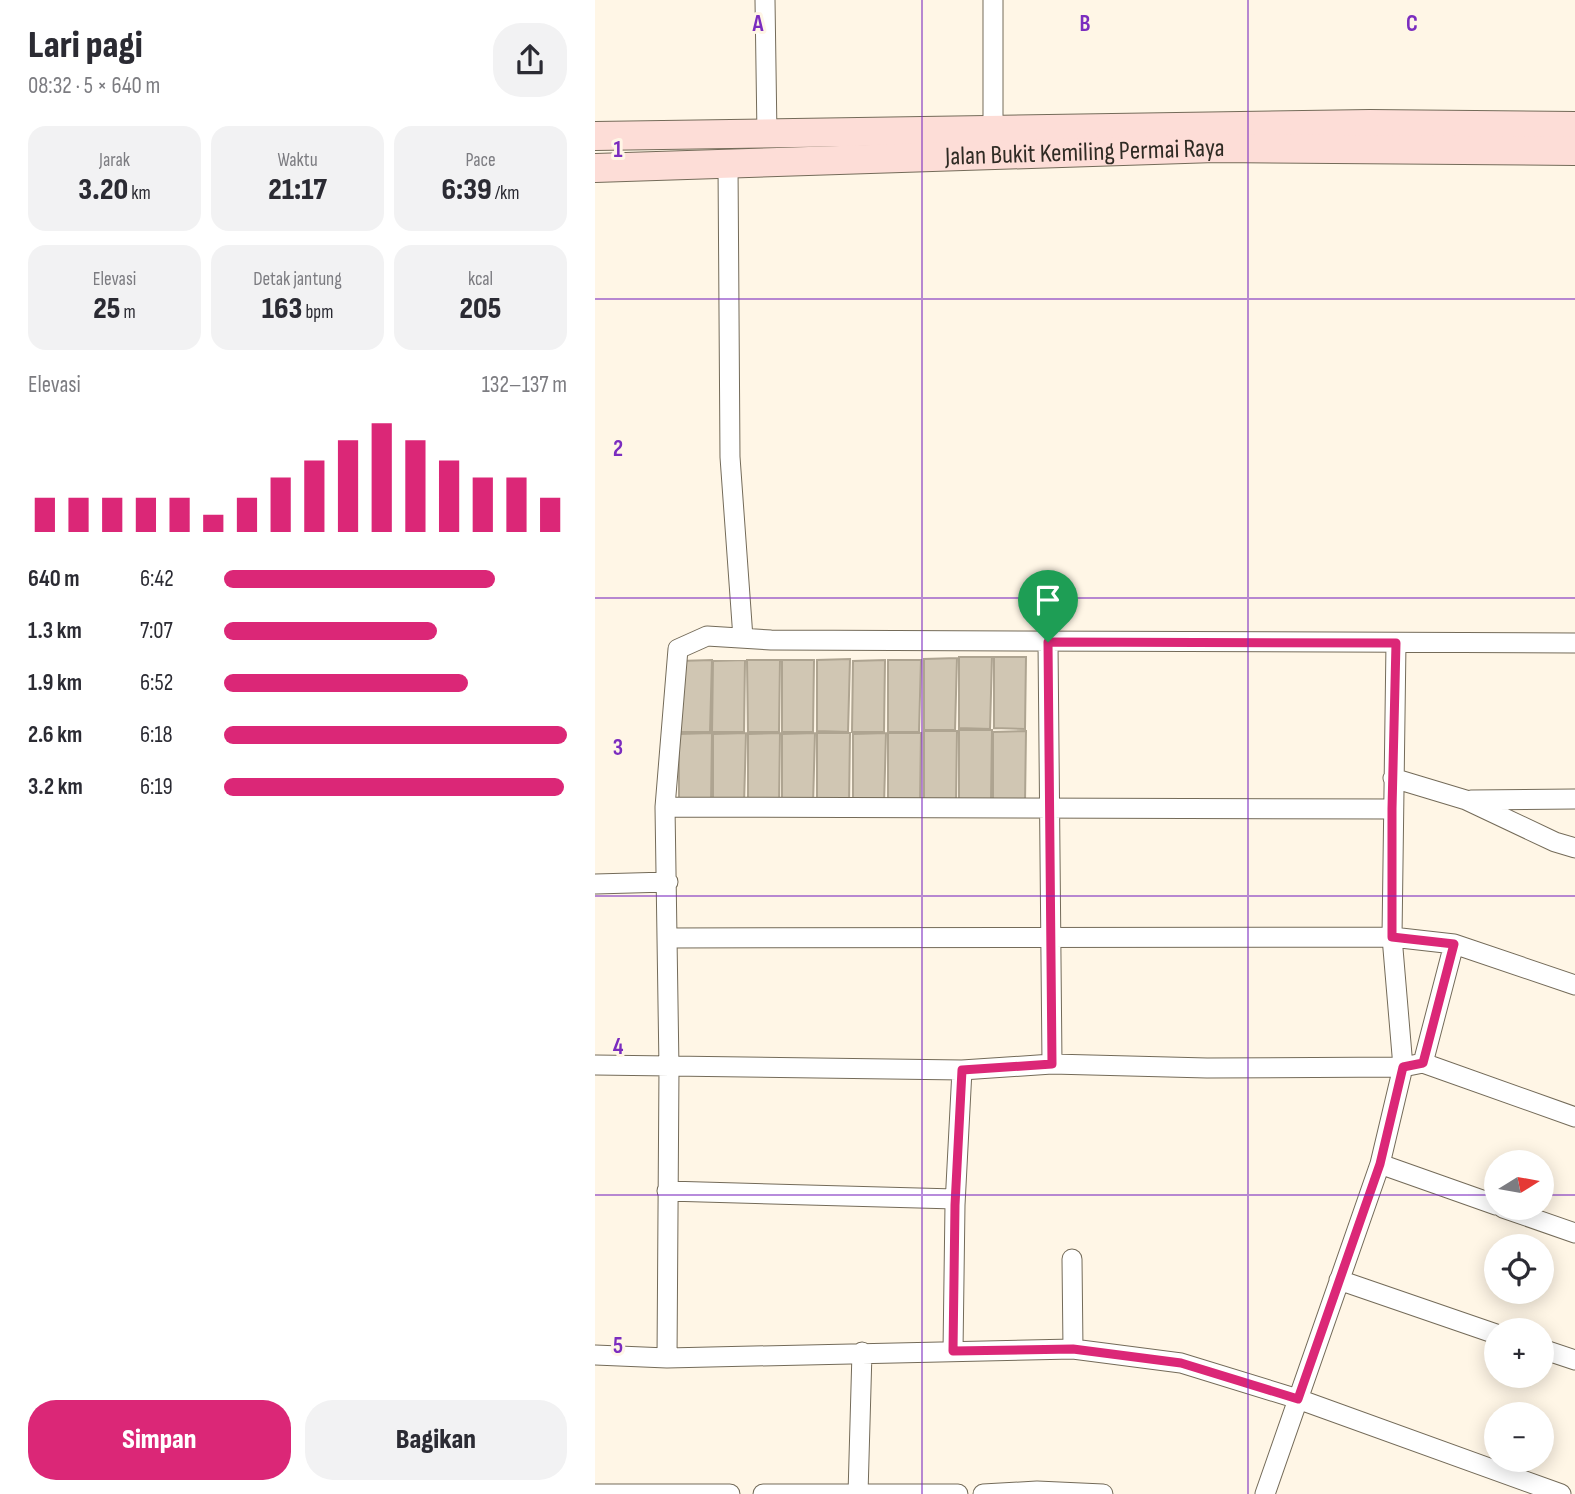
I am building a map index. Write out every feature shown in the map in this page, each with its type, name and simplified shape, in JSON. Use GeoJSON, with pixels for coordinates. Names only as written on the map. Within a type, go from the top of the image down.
{"type":"FeatureCollection","features":[{"type":"Feature","properties":{"kind":"street"},"geometry":{"type":"LineString","coordinates":[[765,0],[767,135]]}},
{"type":"Feature","properties":{"kind":"street"},"geometry":{"type":"LineString","coordinates":[[993,0],[993,144]]}},
{"type":"Feature","properties":{"kind":"street","name":"Jalan Bukit Kemiling Permai Raya"},"geometry":{"type":"LineString","coordinates":[[595,168],[728,165],[993,144],[1370,124],[1575,126]]}},
{"type":"Feature","properties":{"kind":"street","name":"Jalan Bukit Kemiling Permai Raya"},"geometry":{"type":"LineString","coordinates":[[595,136],[767,135],[993,144],[1575,151]]}},
{"type":"Feature","properties":{"kind":"street"},"geometry":{"type":"LineString","coordinates":[[728,165],[730,457],[743,638]]}},
{"type":"Feature","properties":{"kind":"street"},"geometry":{"type":"LineString","coordinates":[[667,1357],[669,1068],[665,807],[678,649],[707,636],[1048,642],[1575,643]]}},
{"type":"Feature","properties":{"kind":"street"},"geometry":{"type":"LineString","coordinates":[[1048,642],[1052,1064]]}},
{"type":"Feature","properties":{"kind":"street"},"geometry":{"type":"LineString","coordinates":[[1265,1494],[1380,1164],[1403,1067],[1392,937],[1396,643]]}},
{"type":"Feature","properties":{"kind":"street"},"geometry":{"type":"LineString","coordinates":[[1393,778],[1466,800],[1555,842],[1575,848]]}},
{"type":"Feature","properties":{"kind":"street"},"geometry":{"type":"LineString","coordinates":[[1466,800],[1575,799]]}},
{"type":"Feature","properties":{"kind":"street"},"geometry":{"type":"LineString","coordinates":[[665,807],[1392,809]]}},
{"type":"Feature","properties":{"kind":"street"},"geometry":{"type":"LineString","coordinates":[[595,884],[668,882]]}},
{"type":"Feature","properties":{"kind":"street"},"geometry":{"type":"LineString","coordinates":[[668,938],[1392,937],[1454,944],[1575,985]]}},
{"type":"Feature","properties":{"kind":"street"},"geometry":{"type":"LineString","coordinates":[[1423,1063],[1454,944]]}},
{"type":"Feature","properties":{"kind":"street"},"geometry":{"type":"LineString","coordinates":[[595,1065],[962,1070],[1052,1064],[1207,1068],[1403,1067],[1423,1063],[1575,1117]]}},
{"type":"Feature","properties":{"kind":"street"},"geometry":{"type":"LineString","coordinates":[[953,1351],[955,1199],[962,1070]]}},
{"type":"Feature","properties":{"kind":"street"},"geometry":{"type":"LineString","coordinates":[[1380,1164],[1484,1201]]}},
{"type":"Feature","properties":{"kind":"street"},"geometry":{"type":"LineString","coordinates":[[667,1192],[955,1199]]}},
{"type":"Feature","properties":{"kind":"street"},"geometry":{"type":"LineString","coordinates":[[1538,1220],[1575,1233]]}},
{"type":"Feature","properties":{"kind":"street"},"geometry":{"type":"LineString","coordinates":[[1072,1259],[1073,1349]]}},
{"type":"Feature","properties":{"kind":"street"},"geometry":{"type":"LineString","coordinates":[[1339,1280],[1484,1330]]}},
{"type":"Feature","properties":{"kind":"street"},"geometry":{"type":"LineString","coordinates":[[595,1354],[667,1357],[1073,1349],[1181,1363],[1298,1399],[1561,1494]]}},
{"type":"Feature","properties":{"kind":"street"},"geometry":{"type":"LineString","coordinates":[[858,1493],[862,1352]]}},
{"type":"Feature","properties":{"kind":"street"},"geometry":{"type":"LineString","coordinates":[[1554,1353],[1575,1360]]}},
{"type":"Feature","properties":{"kind":"street"},"geometry":{"type":"LineString","coordinates":[[983,1494],[1099,1493]]}},
{"type":"Feature","properties":{"kind":"street"},"geometry":{"type":"LineString","coordinates":[[595,1494],[730,1494]]}},
{"type":"Feature","properties":{"kind":"street"},"geometry":{"type":"LineString","coordinates":[[763,1494],[958,1494]]}},
{"type":"Feature","properties":{"kind":"building"},"geometry":{"type":"Polygon","coordinates":[[[959,657],[992,657],[990,729],[959,728],[959,657]]]}},
{"type":"Feature","properties":{"kind":"building"},"geometry":{"type":"Polygon","coordinates":[[[994,657],[1026,657],[1025,729],[994,728],[994,657]]]}},
{"type":"Feature","properties":{"kind":"building"},"geometry":{"type":"Polygon","coordinates":[[[957,658],[955,730],[924,730],[924,659],[957,658]]]}},
{"type":"Feature","properties":{"kind":"building"},"geometry":{"type":"Polygon","coordinates":[[[850,659],[848,732],[817,731],[817,660],[850,659]]]}},
{"type":"Feature","properties":{"kind":"building"},"geometry":{"type":"Polygon","coordinates":[[[712,660],[710,732],[679,732],[679,661],[712,660]]]}},
{"type":"Feature","properties":{"kind":"building"},"geometry":{"type":"Polygon","coordinates":[[[745,660],[744,732],[712,732],[713,661],[745,660]]]}},
{"type":"Feature","properties":{"kind":"building"},"geometry":{"type":"Polygon","coordinates":[[[747,660],[780,660],[779,732],[748,732],[747,660]]]}},
{"type":"Feature","properties":{"kind":"building"},"geometry":{"type":"Polygon","coordinates":[[[782,660],[814,660],[813,732],[782,732],[782,660]]]}},
{"type":"Feature","properties":{"kind":"building"},"geometry":{"type":"Polygon","coordinates":[[[885,660],[884,732],[852,732],[853,661],[885,660]]]}},
{"type":"Feature","properties":{"kind":"building"},"geometry":{"type":"Polygon","coordinates":[[[888,660],[921,660],[919,732],[888,732],[888,660]]]}},
{"type":"Feature","properties":{"kind":"building"},"geometry":{"type":"Polygon","coordinates":[[[959,730],[992,730],[991,802],[959,801],[959,730]]]}},
{"type":"Feature","properties":{"kind":"building"},"geometry":{"type":"Polygon","coordinates":[[[924,731],[957,731],[956,803],[924,803],[924,731]]]}},
{"type":"Feature","properties":{"kind":"building"},"geometry":{"type":"Polygon","coordinates":[[[1026,731],[1025,803],[993,803],[993,732],[1026,731]]]}},
{"type":"Feature","properties":{"kind":"building"},"geometry":{"type":"Polygon","coordinates":[[[712,733],[711,805],[679,805],[679,734],[712,733]]]}},
{"type":"Feature","properties":{"kind":"building"},"geometry":{"type":"Polygon","coordinates":[[[746,733],[744,805],[713,805],[713,734],[746,733]]]}},
{"type":"Feature","properties":{"kind":"building"},"geometry":{"type":"Polygon","coordinates":[[[780,733],[779,805],[748,805],[748,734],[780,733]]]}},
{"type":"Feature","properties":{"kind":"building"},"geometry":{"type":"Polygon","coordinates":[[[815,733],[813,805],[782,804],[782,734],[815,733]]]}},
{"type":"Feature","properties":{"kind":"building"},"geometry":{"type":"Polygon","coordinates":[[[817,733],[850,733],[849,805],[817,804],[817,733]]]}},
{"type":"Feature","properties":{"kind":"building"},"geometry":{"type":"Polygon","coordinates":[[[886,733],[884,805],[853,805],[853,734],[886,733]]]}},
{"type":"Feature","properties":{"kind":"building"},"geometry":{"type":"Polygon","coordinates":[[[888,733],[921,733],[920,805],[888,804],[888,733]]]}},
{"type":"Feature","properties":{"kind":"route"},"geometry":{"type":"LineString","coordinates":[[1048,642],[1396,643],[1392,937],[1454,944],[1423,1063],[1403,1067],[1380,1164],[1298,1399],[1181,1363],[1073,1349],[953,1351],[955,1205],[962,1070],[1052,1064],[1048,642]]}}]}
